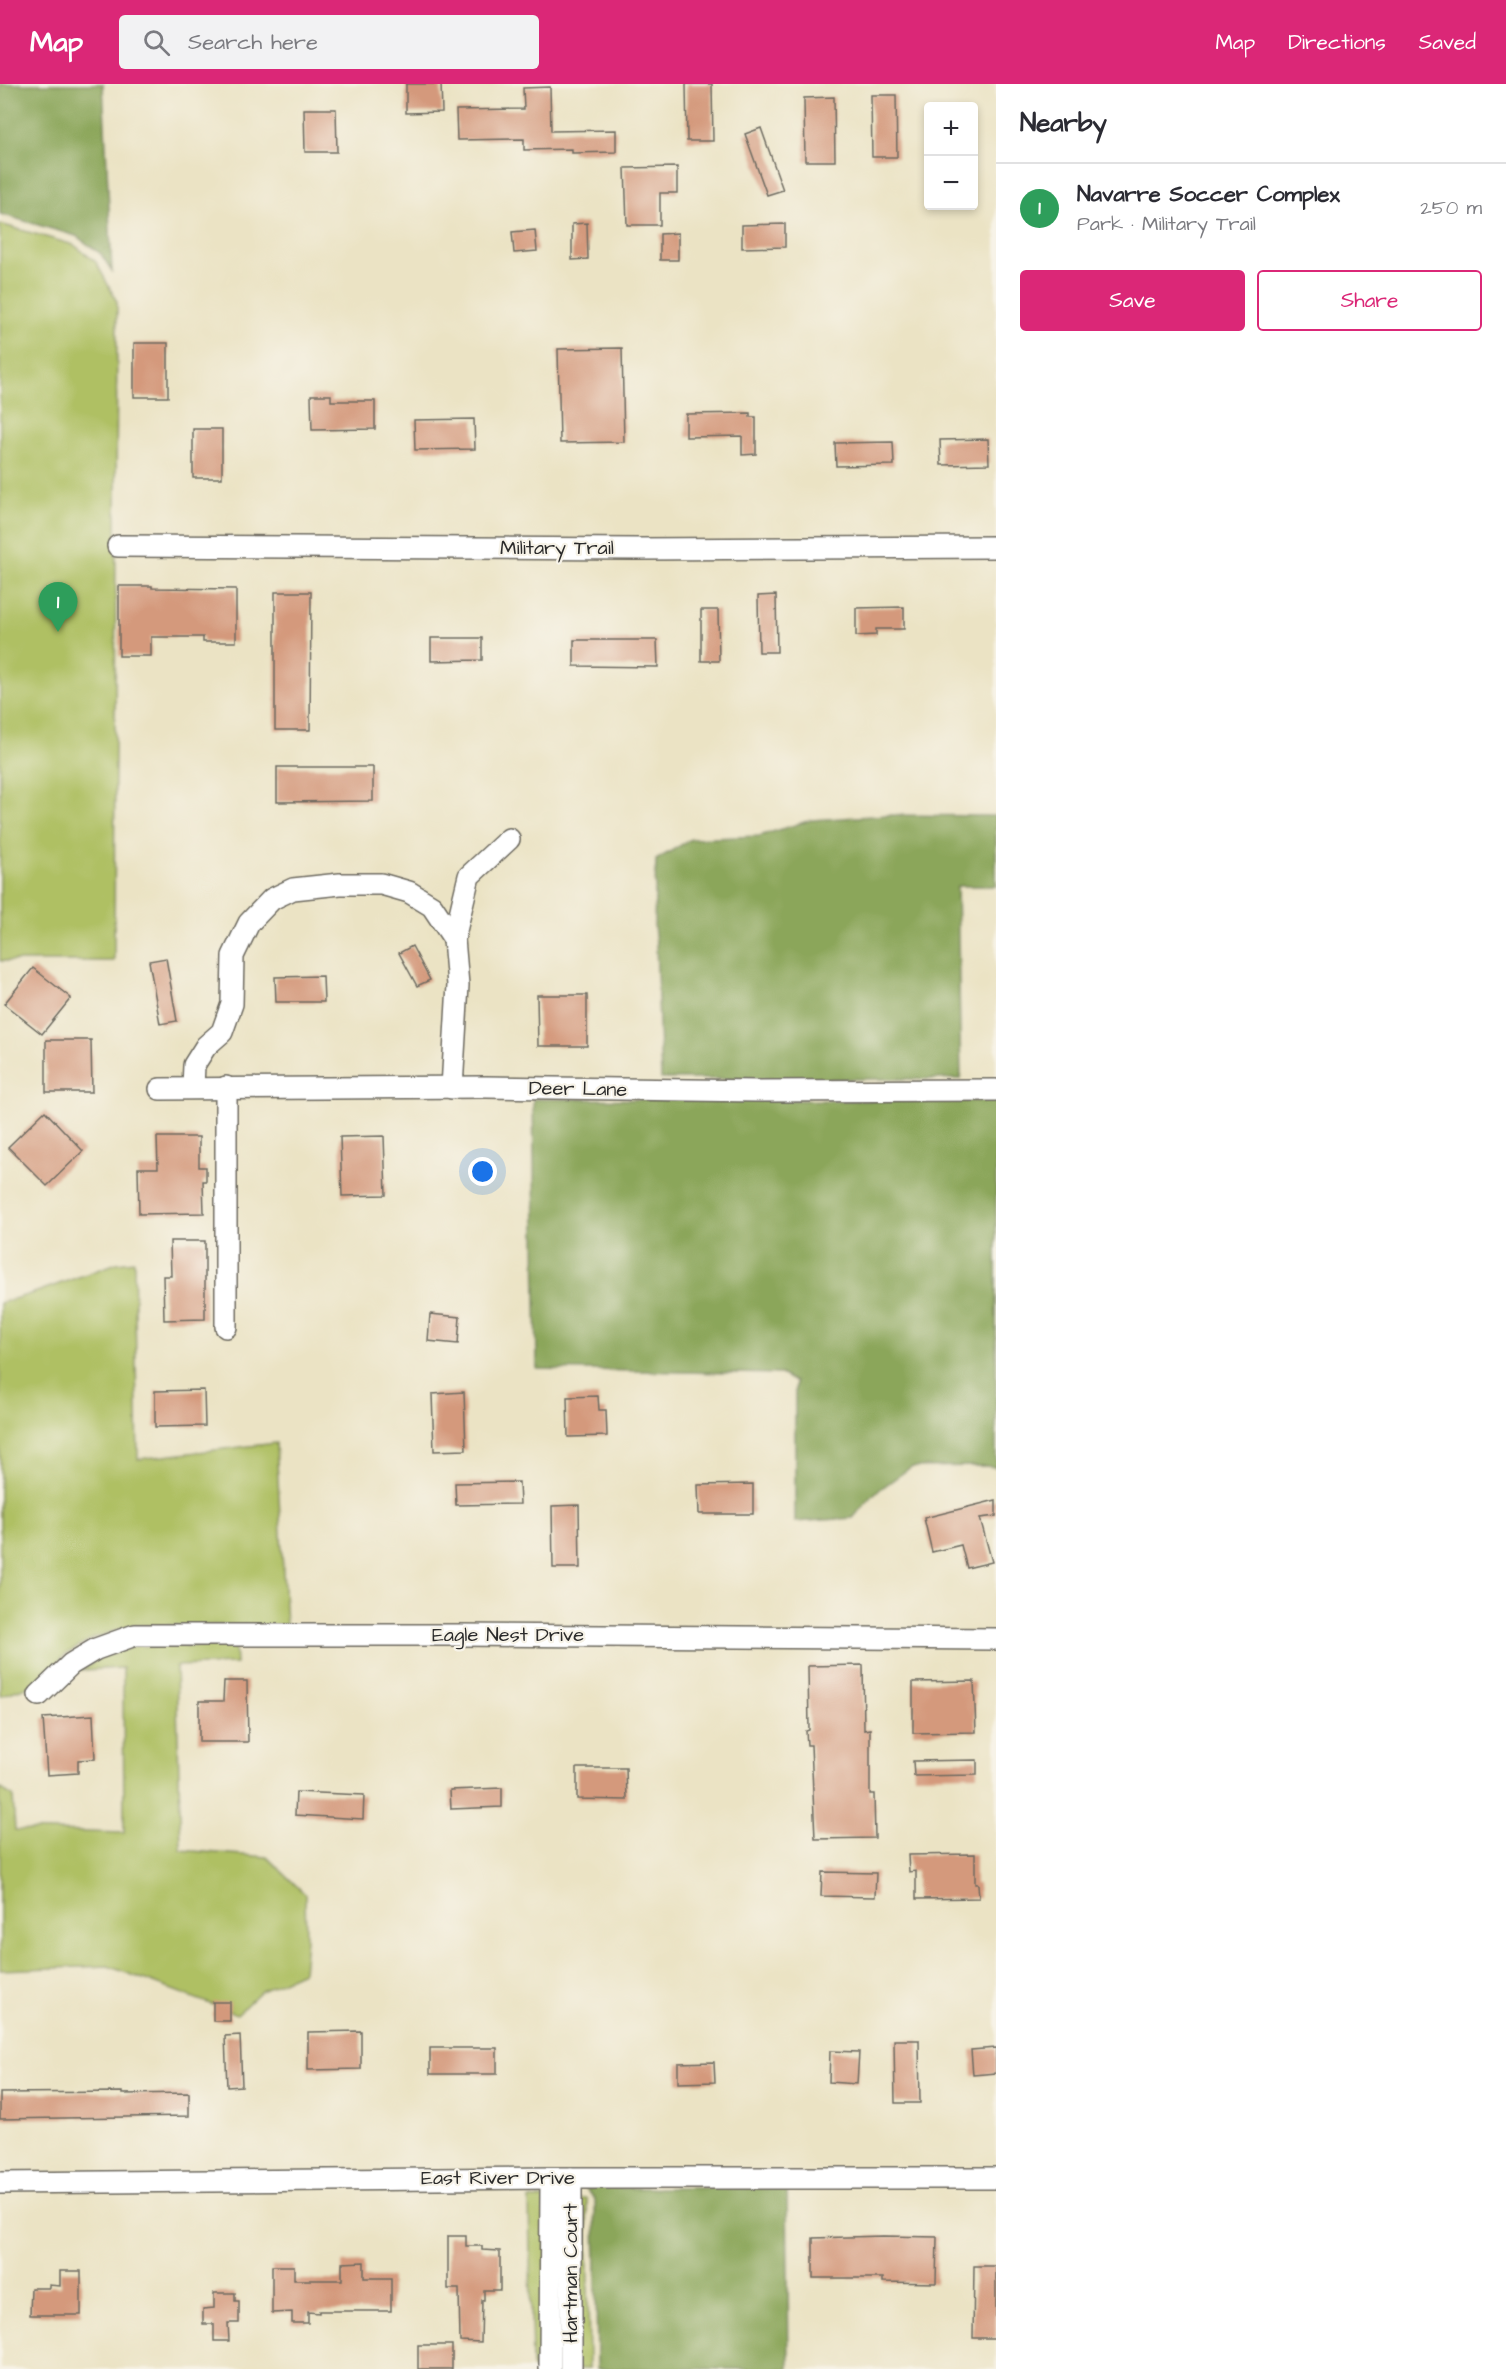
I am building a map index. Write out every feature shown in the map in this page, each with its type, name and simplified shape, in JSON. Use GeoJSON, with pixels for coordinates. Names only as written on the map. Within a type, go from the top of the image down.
{"type":"FeatureCollection","features":[{"type":"Feature","properties":{"kind":"street","name":"Military Trail"},"geometry":{"type":"LineString","coordinates":[[118,546],[639,549],[996,547]]}},
{"type":"Feature","properties":{"kind":"street"},"geometry":{"type":"LineString","coordinates":[[452,1088],[458,985],[454,939],[469,876],[509,839]]}},
{"type":"Feature","properties":{"kind":"street"},"geometry":{"type":"LineString","coordinates":[[193,1088],[194,1065],[206,1046],[222,1032],[232,1004],[233,956],[249,923],[272,898],[293,888],[340,884],[381,884],[408,892],[432,906],[454,939]]}},
{"type":"Feature","properties":{"kind":"street"},"geometry":{"type":"LineString","coordinates":[[226,1088],[226,1327]]}},
{"type":"Feature","properties":{"kind":"street","name":"Deer Lane"},"geometry":{"type":"LineString","coordinates":[[160,1089],[996,1090]]}},
{"type":"Feature","properties":{"kind":"street","name":"Eagle Nest Drive"},"geometry":{"type":"LineString","coordinates":[[39,1695],[70,1664],[96,1648],[135,1635],[471,1635],[996,1640]]}},
{"type":"Feature","properties":{"kind":"street","name":"East River Drive"},"geometry":{"type":"LineString","coordinates":[[0,2183],[561,2178],[996,2178]]}},
{"type":"Feature","properties":{"kind":"street","name":"Hartman Court"},"geometry":{"type":"LineString","coordinates":[[550,2369],[561,2178]]}},
{"type":"Feature","properties":{"kind":"street","name":"Hartman Court"},"geometry":{"type":"LineString","coordinates":[[561,2178],[571,2369]]}},
{"type":"Feature","properties":{"kind":"green space"},"geometry":{"type":"Polygon","coordinates":[[[0,84],[103,84],[112,271],[101,254],[76,236],[0,214],[0,84]]]}},
{"type":"Feature","properties":{"kind":"green space"},"geometry":{"type":"Polygon","coordinates":[[[0,224],[74,245],[96,262],[117,302],[114,961],[0,961],[0,224]]]}},
{"type":"Feature","properties":{"kind":"green space"},"geometry":{"type":"Polygon","coordinates":[[[887,815],[996,816],[996,886],[957,886],[961,1079],[661,1079],[654,926],[656,860],[691,839],[759,836],[811,820],[887,815]]]}},
{"type":"Feature","properties":{"kind":"green space"},"geometry":{"type":"Polygon","coordinates":[[[533,1099],[996,1101],[996,1467],[911,1467],[875,1493],[853,1518],[795,1522],[795,1382],[781,1374],[537,1369],[533,1099]]]}},
{"type":"Feature","properties":{"kind":"green space"},"geometry":{"type":"Polygon","coordinates":[[[134,1261],[138,1459],[276,1443],[286,1625],[132,1625],[94,1638],[66,1654],[35,1684],[0,1696],[0,1303],[117,1263],[134,1261]]]}},
{"type":"Feature","properties":{"kind":"green space"},"geometry":{"type":"Polygon","coordinates":[[[136,1646],[235,1646],[236,1664],[176,1666],[181,1850],[267,1857],[305,1894],[306,1939],[303,1972],[261,1991],[237,2014],[108,1966],[0,1970],[0,1788],[13,1796],[15,1830],[124,1833],[123,1668],[81,1670],[100,1658],[136,1646]]]}},
{"type":"Feature","properties":{"kind":"green space"},"geometry":{"type":"Polygon","coordinates":[[[585,2188],[787,2188],[789,2369],[597,2369],[595,2199],[585,2188]]]}},
{"type":"Feature","properties":{"kind":"green space"},"geometry":{"type":"Polygon","coordinates":[[[529,2199],[587,2199],[589,2369],[532,2369],[529,2199]]]}},
{"type":"Feature","properties":{"kind":"building"},"geometry":{"type":"Polygon","coordinates":[[[406,84],[441,84],[442,112],[406,113],[406,84]]]}},
{"type":"Feature","properties":{"kind":"building"},"geometry":{"type":"Polygon","coordinates":[[[686,84],[712,84],[713,141],[687,141],[686,84]]]}},
{"type":"Feature","properties":{"kind":"building"},"geometry":{"type":"Polygon","coordinates":[[[550,87],[551,131],[616,130],[616,152],[572,153],[572,149],[524,150],[524,139],[457,140],[456,110],[524,109],[523,88],[550,87]]]}},
{"type":"Feature","properties":{"kind":"building"},"geometry":{"type":"Polygon","coordinates":[[[871,95],[896,95],[897,157],[872,157],[871,95]]]}},
{"type":"Feature","properties":{"kind":"building"},"geometry":{"type":"Polygon","coordinates":[[[834,97],[835,161],[805,161],[804,98],[834,97]]]}},
{"type":"Feature","properties":{"kind":"building"},"geometry":{"type":"Polygon","coordinates":[[[304,109],[336,109],[337,152],[305,152],[304,109]]]}},
{"type":"Feature","properties":{"kind":"building"},"geometry":{"type":"Polygon","coordinates":[[[761,128],[783,190],[767,195],[745,134],[761,128]]]}},
{"type":"Feature","properties":{"kind":"building"},"geometry":{"type":"Polygon","coordinates":[[[677,167],[677,193],[660,193],[660,225],[627,225],[625,168],[677,167]]]}},
{"type":"Feature","properties":{"kind":"building"},"geometry":{"type":"Polygon","coordinates":[[[587,223],[588,259],[572,260],[572,224],[587,223]]]}},
{"type":"Feature","properties":{"kind":"building"},"geometry":{"type":"Polygon","coordinates":[[[785,224],[785,247],[742,248],[742,225],[785,224]]]}},
{"type":"Feature","properties":{"kind":"building"},"geometry":{"type":"Polygon","coordinates":[[[535,230],[537,251],[514,253],[512,232],[535,230]]]}},
{"type":"Feature","properties":{"kind":"building"},"geometry":{"type":"Polygon","coordinates":[[[678,233],[678,260],[660,260],[660,234],[678,233]]]}},
{"type":"Feature","properties":{"kind":"building"},"geometry":{"type":"Polygon","coordinates":[[[134,343],[168,343],[168,397],[134,397],[134,343]]]}},
{"type":"Feature","properties":{"kind":"building"},"geometry":{"type":"Polygon","coordinates":[[[622,348],[624,442],[560,443],[558,349],[622,348]]]}},
{"type":"Feature","properties":{"kind":"building"},"geometry":{"type":"Polygon","coordinates":[[[311,395],[331,395],[331,401],[375,401],[375,429],[312,430],[311,395]]]}},
{"type":"Feature","properties":{"kind":"building"},"geometry":{"type":"Polygon","coordinates":[[[750,413],[750,417],[756,417],[756,454],[742,455],[742,436],[686,437],[686,414],[750,413]]]}},
{"type":"Feature","properties":{"kind":"building"},"geometry":{"type":"Polygon","coordinates":[[[474,419],[475,449],[415,450],[414,420],[474,419]]]}},
{"type":"Feature","properties":{"kind":"building"},"geometry":{"type":"Polygon","coordinates":[[[193,429],[222,429],[222,478],[193,478],[193,429]]]}},
{"type":"Feature","properties":{"kind":"building"},"geometry":{"type":"Polygon","coordinates":[[[988,439],[989,464],[941,465],[940,440],[988,439]]]}},
{"type":"Feature","properties":{"kind":"building"},"geometry":{"type":"Polygon","coordinates":[[[893,442],[894,465],[836,466],[835,443],[893,442]]]}},
{"type":"Feature","properties":{"kind":"building"},"geometry":{"type":"Polygon","coordinates":[[[119,586],[236,589],[236,642],[203,642],[203,637],[151,637],[151,656],[119,656],[119,586]]]}},
{"type":"Feature","properties":{"kind":"building"},"geometry":{"type":"Polygon","coordinates":[[[275,592],[311,592],[310,730],[275,730],[275,592]]]}},
{"type":"Feature","properties":{"kind":"building"},"geometry":{"type":"Polygon","coordinates":[[[776,595],[777,652],[759,652],[758,596],[776,595]]]}},
{"type":"Feature","properties":{"kind":"building"},"geometry":{"type":"Polygon","coordinates":[[[904,607],[904,629],[876,629],[876,635],[856,636],[856,608],[904,607]]]}},
{"type":"Feature","properties":{"kind":"building"},"geometry":{"type":"Polygon","coordinates":[[[701,610],[718,610],[719,661],[701,661],[701,610]]]}},
{"type":"Feature","properties":{"kind":"building"},"geometry":{"type":"Polygon","coordinates":[[[431,638],[482,638],[482,660],[431,661],[431,638]]]}},
{"type":"Feature","properties":{"kind":"building"},"geometry":{"type":"Polygon","coordinates":[[[574,640],[657,640],[658,667],[574,666],[574,640]]]}},
{"type":"Feature","properties":{"kind":"building"},"geometry":{"type":"Polygon","coordinates":[[[277,767],[373,767],[373,801],[277,802],[277,767]]]}},
{"type":"Feature","properties":{"kind":"building"},"geometry":{"type":"Polygon","coordinates":[[[412,946],[430,980],[417,986],[399,953],[412,946]]]}},
{"type":"Feature","properties":{"kind":"building"},"geometry":{"type":"Polygon","coordinates":[[[166,958],[177,1021],[160,1024],[149,961],[166,958]]]}},
{"type":"Feature","properties":{"kind":"building"},"geometry":{"type":"Polygon","coordinates":[[[33,968],[71,998],[42,1034],[4,1004],[33,968]]]}},
{"type":"Feature","properties":{"kind":"building"},"geometry":{"type":"Polygon","coordinates":[[[323,976],[324,1002],[276,1002],[275,977],[323,976]]]}},
{"type":"Feature","properties":{"kind":"building"},"geometry":{"type":"Polygon","coordinates":[[[537,995],[587,995],[587,1046],[538,1046],[537,995]]]}},
{"type":"Feature","properties":{"kind":"building"},"geometry":{"type":"Polygon","coordinates":[[[46,1040],[91,1040],[92,1092],[46,1092],[46,1040]]]}},
{"type":"Feature","properties":{"kind":"building"},"geometry":{"type":"Polygon","coordinates":[[[45,1111],[83,1151],[47,1186],[8,1147],[45,1111]]]}},
{"type":"Feature","properties":{"kind":"building"},"geometry":{"type":"Polygon","coordinates":[[[384,1136],[386,1195],[342,1196],[340,1137],[384,1136]]]}},
{"type":"Feature","properties":{"kind":"building"},"geometry":{"type":"Polygon","coordinates":[[[157,1137],[199,1137],[199,1167],[206,1167],[206,1181],[203,1181],[204,1213],[139,1214],[138,1168],[158,1168],[157,1137]]]}},
{"type":"Feature","properties":{"kind":"building"},"geometry":{"type":"Polygon","coordinates":[[[170,1241],[205,1241],[205,1319],[164,1320],[163,1276],[171,1276],[170,1241]]]}},
{"type":"Feature","properties":{"kind":"building"},"geometry":{"type":"Polygon","coordinates":[[[430,1314],[460,1317],[458,1344],[428,1341],[430,1314]]]}},
{"type":"Feature","properties":{"kind":"building"},"geometry":{"type":"Polygon","coordinates":[[[204,1390],[205,1426],[155,1427],[155,1391],[204,1390]]]}},
{"type":"Feature","properties":{"kind":"building"},"geometry":{"type":"Polygon","coordinates":[[[464,1392],[466,1450],[434,1451],[432,1394],[464,1392]]]}},
{"type":"Feature","properties":{"kind":"building"},"geometry":{"type":"Polygon","coordinates":[[[598,1396],[599,1410],[606,1410],[607,1436],[568,1437],[567,1397],[598,1396]]]}},
{"type":"Feature","properties":{"kind":"building"},"geometry":{"type":"Polygon","coordinates":[[[519,1482],[520,1504],[456,1505],[455,1483],[519,1482]]]}},
{"type":"Feature","properties":{"kind":"building"},"geometry":{"type":"Polygon","coordinates":[[[753,1484],[753,1514],[699,1514],[698,1485],[753,1484]]]}},
{"type":"Feature","properties":{"kind":"building"},"geometry":{"type":"Polygon","coordinates":[[[996,1500],[996,1516],[980,1518],[992,1562],[967,1568],[961,1545],[932,1552],[924,1518],[996,1500]]]}},
{"type":"Feature","properties":{"kind":"building"},"geometry":{"type":"Polygon","coordinates":[[[579,1505],[580,1568],[553,1568],[552,1506],[579,1505]]]}},
{"type":"Feature","properties":{"kind":"building"},"geometry":{"type":"Polygon","coordinates":[[[863,1665],[864,1730],[870,1729],[870,1794],[874,1794],[875,1838],[815,1839],[811,1745],[807,1745],[806,1731],[809,1730],[808,1666],[863,1665]]]}},
{"type":"Feature","properties":{"kind":"building"},"geometry":{"type":"Polygon","coordinates":[[[224,1681],[247,1681],[248,1742],[199,1742],[199,1701],[223,1701],[224,1681]]]}},
{"type":"Feature","properties":{"kind":"building"},"geometry":{"type":"Polygon","coordinates":[[[974,1681],[976,1732],[913,1733],[913,1682],[974,1681]]]}},
{"type":"Feature","properties":{"kind":"building"},"geometry":{"type":"Polygon","coordinates":[[[93,1715],[95,1759],[78,1760],[78,1773],[47,1775],[43,1718],[93,1715]]]}},
{"type":"Feature","properties":{"kind":"building"},"geometry":{"type":"Polygon","coordinates":[[[977,1760],[977,1775],[914,1776],[913,1761],[977,1760]]]}},
{"type":"Feature","properties":{"kind":"building"},"geometry":{"type":"Polygon","coordinates":[[[577,1768],[626,1768],[627,1800],[577,1799],[577,1768]]]}},
{"type":"Feature","properties":{"kind":"building"},"geometry":{"type":"Polygon","coordinates":[[[502,1788],[502,1807],[451,1809],[450,1790],[502,1788]]]}},
{"type":"Feature","properties":{"kind":"building"},"geometry":{"type":"Polygon","coordinates":[[[296,1792],[364,1795],[363,1819],[295,1815],[296,1792]]]}},
{"type":"Feature","properties":{"kind":"building"},"geometry":{"type":"Polygon","coordinates":[[[975,1854],[975,1884],[978,1884],[979,1898],[916,1899],[916,1871],[909,1872],[908,1855],[975,1854]]]}},
{"type":"Feature","properties":{"kind":"building"},"geometry":{"type":"Polygon","coordinates":[[[822,1872],[876,1873],[875,1897],[821,1896],[822,1872]]]}},
{"type":"Feature","properties":{"kind":"building"},"geometry":{"type":"Polygon","coordinates":[[[213,2002],[230,2002],[230,2021],[213,2021],[213,2002]]]}},
{"type":"Feature","properties":{"kind":"building"},"geometry":{"type":"Polygon","coordinates":[[[361,2031],[361,2069],[308,2070],[308,2032],[361,2031]]]}},
{"type":"Feature","properties":{"kind":"building"},"geometry":{"type":"Polygon","coordinates":[[[240,2035],[242,2086],[227,2087],[225,2036],[240,2035]]]}},
{"type":"Feature","properties":{"kind":"building"},"geometry":{"type":"Polygon","coordinates":[[[894,2040],[919,2040],[920,2103],[895,2103],[894,2040]]]}},
{"type":"Feature","properties":{"kind":"building"},"geometry":{"type":"Polygon","coordinates":[[[430,2048],[497,2048],[497,2074],[430,2074],[430,2048]]]}},
{"type":"Feature","properties":{"kind":"building"},"geometry":{"type":"Polygon","coordinates":[[[996,2048],[996,2073],[973,2075],[971,2050],[996,2048]]]}},
{"type":"Feature","properties":{"kind":"building"},"geometry":{"type":"Polygon","coordinates":[[[830,2051],[859,2052],[857,2084],[829,2082],[830,2051]]]}},
{"type":"Feature","properties":{"kind":"building"},"geometry":{"type":"Polygon","coordinates":[[[714,2062],[715,2082],[678,2083],[678,2063],[714,2062]]]}},
{"type":"Feature","properties":{"kind":"building"},"geometry":{"type":"Polygon","coordinates":[[[122,2092],[122,2094],[189,2093],[189,2116],[0,2119],[0,2093],[122,2092]]]}},
{"type":"Feature","properties":{"kind":"building"},"geometry":{"type":"Polygon","coordinates":[[[448,2236],[466,2236],[466,2246],[482,2246],[482,2250],[500,2251],[500,2290],[484,2290],[481,2342],[460,2341],[459,2289],[448,2289],[448,2236]]]}},
{"type":"Feature","properties":{"kind":"building"},"geometry":{"type":"Polygon","coordinates":[[[937,2237],[936,2283],[883,2282],[883,2278],[813,2278],[813,2238],[937,2237]]]}},
{"type":"Feature","properties":{"kind":"building"},"geometry":{"type":"Polygon","coordinates":[[[364,2262],[364,2278],[391,2278],[391,2311],[308,2312],[308,2323],[292,2323],[292,2312],[272,2313],[272,2266],[294,2266],[294,2280],[342,2280],[342,2263],[364,2262]]]}},
{"type":"Feature","properties":{"kind":"building"},"geometry":{"type":"Polygon","coordinates":[[[974,2266],[996,2266],[996,2338],[973,2338],[974,2266]]]}},
{"type":"Feature","properties":{"kind":"building"},"geometry":{"type":"Polygon","coordinates":[[[60,2271],[81,2271],[81,2315],[30,2315],[31,2288],[60,2286],[60,2271]]]}},
{"type":"Feature","properties":{"kind":"building"},"geometry":{"type":"Polygon","coordinates":[[[214,2293],[235,2293],[235,2301],[239,2301],[239,2323],[228,2323],[229,2341],[214,2341],[214,2324],[203,2324],[203,2309],[214,2308],[214,2293]]]}},
{"type":"Feature","properties":{"kind":"building"},"geometry":{"type":"Polygon","coordinates":[[[418,2345],[452,2345],[452,2369],[418,2369],[418,2345]]]}},
{"type":"Feature","properties":{"kind":"place","name":"Navarre Soccer Complex"},"geometry":{"type":"Point","coordinates":[58,632]}}]}
